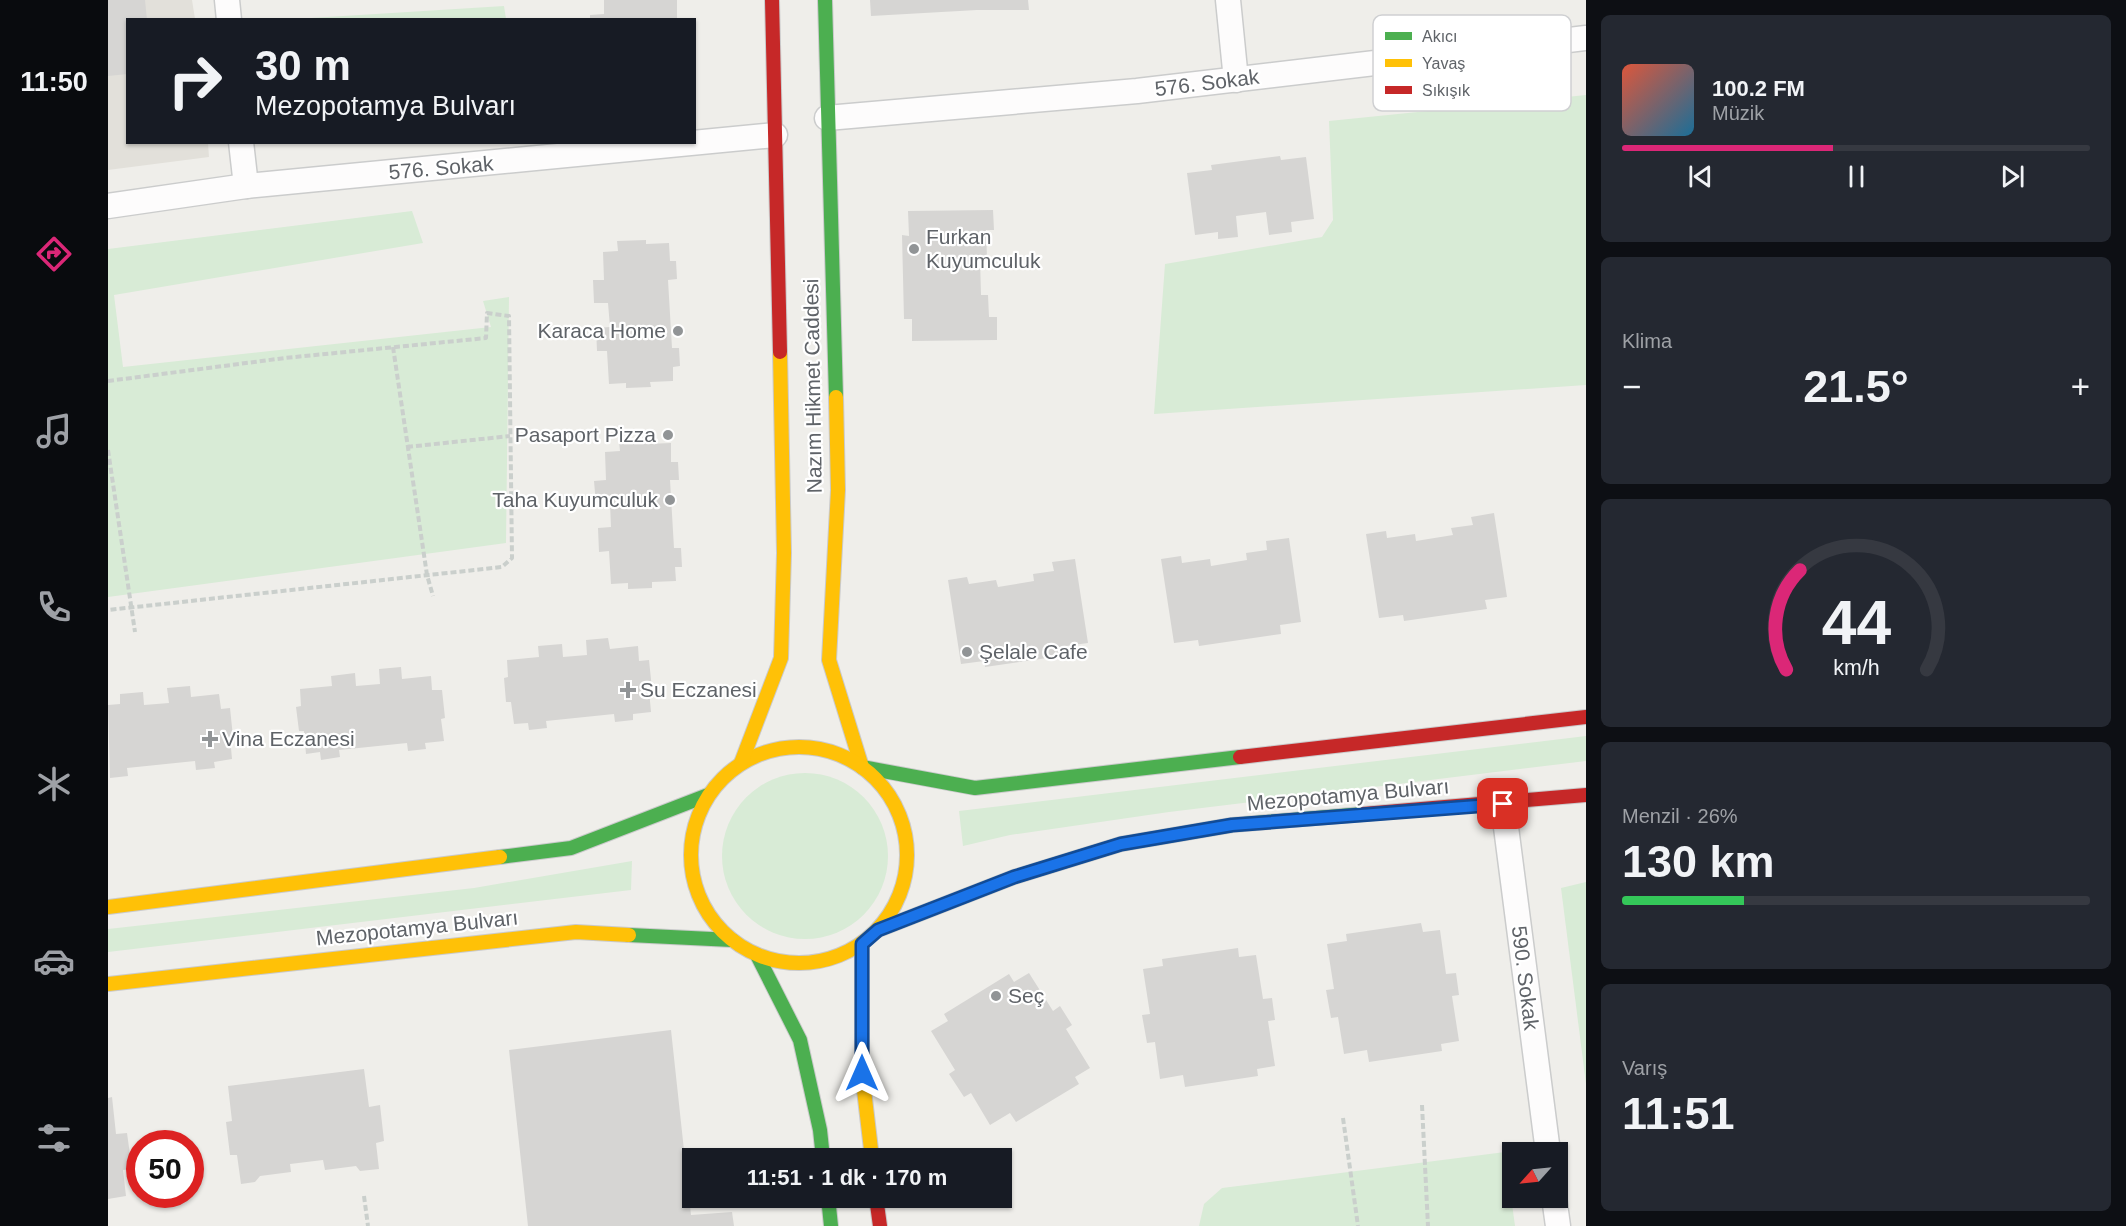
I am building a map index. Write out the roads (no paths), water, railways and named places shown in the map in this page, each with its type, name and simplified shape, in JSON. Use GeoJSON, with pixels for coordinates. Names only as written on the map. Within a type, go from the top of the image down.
{"type":"FeatureCollection","features":[{"type":"Feature","properties":{"kind":"main road","name":"Nazım Hikmet Caddesi"},"geometry":{"type":"LineString","coordinates":[[741,763],[781,658],[784,553],[772,0]]}},
{"type":"Feature","properties":{"kind":"main road","name":"Nazım Hikmet Caddesi"},"geometry":{"type":"LineString","coordinates":[[825,0],[838,490],[829,660],[862,767]]}},
{"type":"Feature","properties":{"kind":"main road"},"geometry":{"type":"LineString","coordinates":[[862,767],[975,788],[1586,717]]}},
{"type":"Feature","properties":{"kind":"main road"},"geometry":{"type":"LineString","coordinates":[[802,746],[824,749],[844,756],[862,767],[879,781],[892,798],[903,821],[908,846],[907,871],[901,895],[891,914],[862,944],[843,955],[822,962],[800,964],[778,962],[757,955],[732,940],[718,927],[706,910],[697,892],[692,872],[693,832],[708,795],[723,777],[741,763],[760,753],[780,748],[802,746]]}},
{"type":"Feature","properties":{"kind":"main road"},"geometry":{"type":"LineString","coordinates":[[108,907],[571,848],[708,795]]}},
{"type":"Feature","properties":{"kind":"main road","name":"Mezopotamya Bulvarı"},"geometry":{"type":"LineString","coordinates":[[878,930],[1014,877],[1121,844],[1232,825],[1503,804],[1586,795]]}},
{"type":"Feature","properties":{"kind":"main road","name":"Mezopotamya Bulvarı"},"geometry":{"type":"LineString","coordinates":[[108,984],[576,932],[732,940]]}},
{"type":"Feature","properties":{"kind":"main road"},"geometry":{"type":"LineString","coordinates":[[862,944],[862,1073],[871,1148]]}},
{"type":"Feature","properties":{"kind":"main road"},"geometry":{"type":"LineString","coordinates":[[757,955],[800,1040],[823,1148]]}},
{"type":"Feature","properties":{"kind":"main road"},"geometry":{"type":"LineString","coordinates":[[829,1208],[831,1226]]}},
{"type":"Feature","properties":{"kind":"main road"},"geometry":{"type":"LineString","coordinates":[[878,1208],[880,1226]]}},
{"type":"Feature","properties":{"kind":"street"},"geometry":{"type":"LineString","coordinates":[[227,0],[229,18]]}},
{"type":"Feature","properties":{"kind":"street"},"geometry":{"type":"LineString","coordinates":[[1228,0],[1236,80]]}},
{"type":"Feature","properties":{"kind":"street","name":"576. Sokak"},"geometry":{"type":"LineString","coordinates":[[1571,40],[1586,38]]}},
{"type":"Feature","properties":{"kind":"street","name":"576. Sokak"},"geometry":{"type":"LineString","coordinates":[[827,118],[1137,91],[1373,64]]}},
{"type":"Feature","properties":{"kind":"street","name":"576. Sokak"},"geometry":{"type":"LineString","coordinates":[[696,143],[775,135]]}},
{"type":"Feature","properties":{"kind":"street"},"geometry":{"type":"LineString","coordinates":[[241,144],[246,186]]}},
{"type":"Feature","properties":{"kind":"street","name":"576. Sokak"},"geometry":{"type":"LineString","coordinates":[[108,206],[246,186],[682,144]]}},
{"type":"Feature","properties":{"kind":"street","name":"590. Sokak"},"geometry":{"type":"LineString","coordinates":[[1503,804],[1547,1142]]}},
{"type":"Feature","properties":{"kind":"street"},"geometry":{"type":"LineString","coordinates":[[1556,1208],[1558,1226]]}},
{"type":"Feature","properties":{"kind":"place","name":"Furkan Kuyumculuk"},"geometry":{"type":"Point","coordinates":[914,249]}},
{"type":"Feature","properties":{"kind":"place","name":"Karaca Home"},"geometry":{"type":"Point","coordinates":[678,331]}},
{"type":"Feature","properties":{"kind":"place","name":"Pasaport Pizza"},"geometry":{"type":"Point","coordinates":[668,435]}},
{"type":"Feature","properties":{"kind":"place","name":"Taha Kuyumculuk"},"geometry":{"type":"Point","coordinates":[670,500]}},
{"type":"Feature","properties":{"kind":"place","name":"Şelale Cafe"},"geometry":{"type":"Point","coordinates":[967,652]}},
{"type":"Feature","properties":{"kind":"place","name":"Su Eczanesi"},"geometry":{"type":"Point","coordinates":[628,690]}},
{"type":"Feature","properties":{"kind":"place","name":"Vina Eczanesi"},"geometry":{"type":"Point","coordinates":[210,739]}},
{"type":"Feature","properties":{"kind":"place","name":"Seç"},"geometry":{"type":"Point","coordinates":[996,996]}}]}
